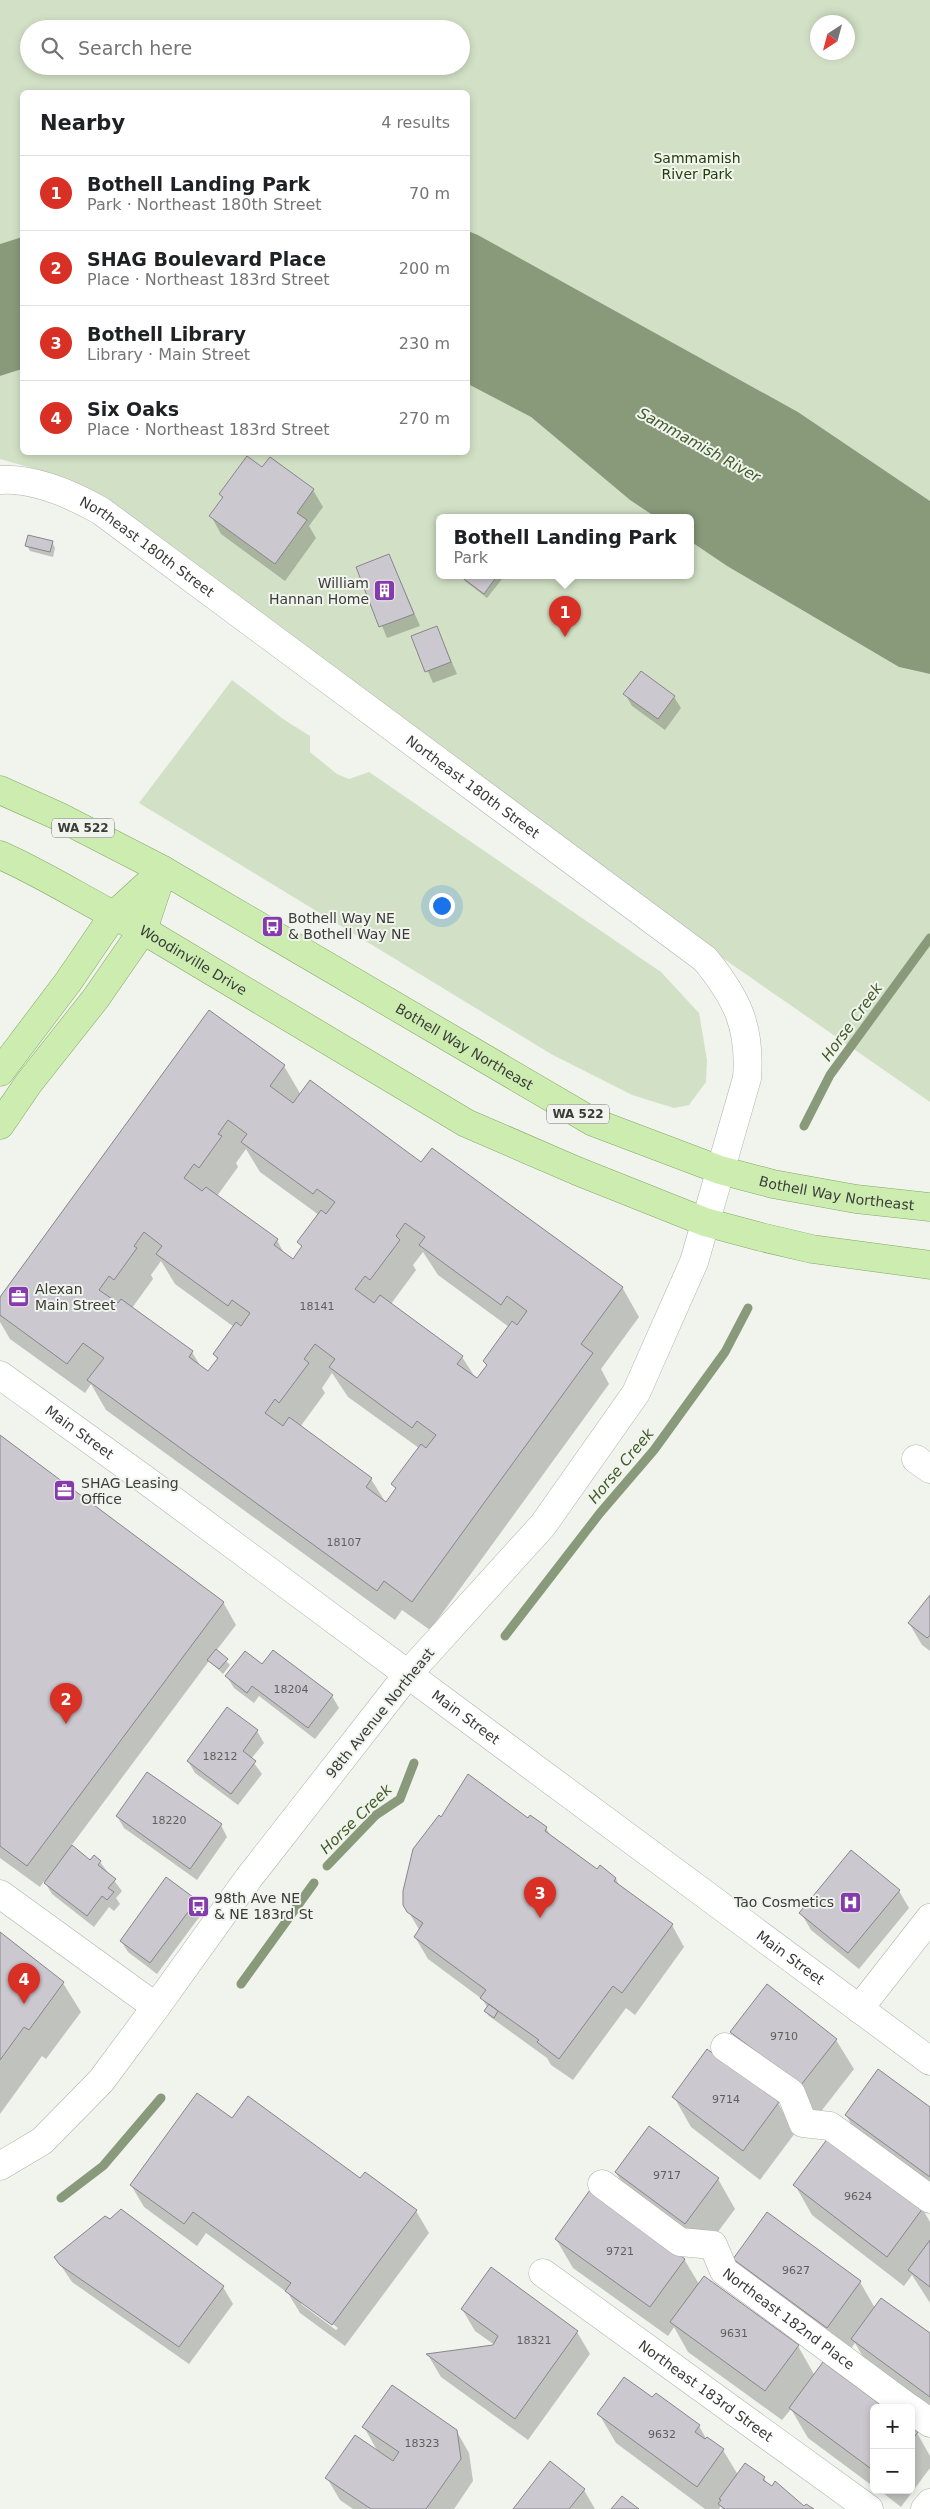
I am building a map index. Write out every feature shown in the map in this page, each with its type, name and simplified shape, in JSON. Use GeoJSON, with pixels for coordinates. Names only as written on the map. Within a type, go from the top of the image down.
{"type":"FeatureCollection","features":[{"type":"Feature","properties":{"kind":"main road","name":"WA 522"},"geometry":{"type":"LineString","coordinates":[[0,790],[58,816],[163,870]]}},
{"type":"Feature","properties":{"kind":"main road","name":"Woodinville Drive"},"geometry":{"type":"LineString","coordinates":[[0,855],[36,871],[113,916],[143,930],[466,1122],[640,1197],[706,1222]]}},
{"type":"Feature","properties":{"kind":"main road","name":"Bothell Way Northeast"},"geometry":{"type":"LineString","coordinates":[[163,870],[593,1122],[720,1170],[782,1186],[856,1199],[930,1208]]}},
{"type":"Feature","properties":{"kind":"main road"},"geometry":{"type":"LineString","coordinates":[[0,1072],[68,982],[113,916],[163,870]]}},
{"type":"Feature","properties":{"kind":"main road"},"geometry":{"type":"LineString","coordinates":[[0,1125],[28,1084],[96,998],[143,930],[163,870]]}},
{"type":"Feature","properties":{"kind":"main road"},"geometry":{"type":"LineString","coordinates":[[706,1222],[812,1249],[930,1265]]}},
{"type":"Feature","properties":{"kind":"street","name":"Northeast 180th Street"},"geometry":{"type":"LineString","coordinates":[[0,480],[40,486],[81,500],[101,511],[705,959],[726,985],[740,1010],[748,1038],[748,1078],[706,1222]]}},
{"type":"Feature","properties":{"kind":"street","name":"98th Avenue Northeast"},"geometry":{"type":"LineString","coordinates":[[0,2166],[42,2141],[101,2081],[248,1878],[408,1674],[543,1525],[636,1393],[694,1262],[706,1222]]}},
{"type":"Feature","properties":{"kind":"street","name":"Main Street"},"geometry":{"type":"LineString","coordinates":[[0,1375],[143,1478],[930,2061]]}},
{"type":"Feature","properties":{"kind":"street"},"geometry":{"type":"LineString","coordinates":[[0,1894],[156,2007]]}},
{"type":"Feature","properties":{"kind":"street"},"geometry":{"type":"LineString","coordinates":[[859,2009],[930,1918]]}},
{"type":"Feature","properties":{"kind":"street"},"geometry":{"type":"LineString","coordinates":[[725,2047],[791,2094],[803,2123],[830,2126],[930,2199]]}},
{"type":"Feature","properties":{"kind":"street","name":"Northeast 182nd Place"},"geometry":{"type":"LineString","coordinates":[[602,2184],[680,2242],[713,2245],[724,2271],[905,2404]]}},
{"type":"Feature","properties":{"kind":"street","name":"Northeast 183rd Street"},"geometry":{"type":"LineString","coordinates":[[543,2273],[869,2509]]}},
{"type":"Feature","properties":{"kind":"street","name":"Northeast 182nd Place"},"geometry":{"type":"LineString","coordinates":[[915,2412],[930,2423]]}},
{"type":"Feature","properties":{"kind":"street"},"geometry":{"type":"LineString","coordinates":[[925,2509],[930,2503]]}},
{"type":"Feature","properties":{"kind":"green space","name":"Sammamish River Park"},"geometry":{"type":"Polygon","coordinates":[[[0,0],[930,0],[930,501],[798,412],[470,232],[470,90],[20,90],[20,238],[0,244],[0,0]]]}},
{"type":"Feature","properties":{"kind":"green space"},"geometry":{"type":"Polygon","coordinates":[[[20,370],[20,455],[470,455],[470,385],[531,417],[630,500],[651,514],[436,514],[436,579],[694,579],[694,544],[727,566],[899,667],[930,674],[930,1102],[724,959],[60,476],[0,459],[0,376],[20,370]]]}},
{"type":"Feature","properties":{"kind":"green space"},"geometry":{"type":"Polygon","coordinates":[[[232,680],[283,719],[310,736],[310,752],[337,774],[349,779],[369,772],[661,972],[699,1013],[707,1060],[706,1082],[689,1105],[674,1108],[632,1095],[551,1054],[139,803],[232,680]]]}},
{"type":"Feature","properties":{"kind":"water","name":"Sammamish River"},"geometry":{"type":"Polygon","coordinates":[[[470,232],[798,412],[930,501],[930,674],[899,667],[727,566],[694,544],[694,514],[651,514],[630,500],[531,417],[470,385],[470,232]]]}},
{"type":"Feature","properties":{"kind":"water"},"geometry":{"type":"Polygon","coordinates":[[[20,238],[20,370],[0,376],[0,244],[20,238]]]}},
{"type":"Feature","properties":{"kind":"building"},"geometry":{"type":"Polygon","coordinates":[[[247,456],[262,467],[270,457],[314,489],[297,513],[307,520],[275,564],[209,516],[223,497],[219,494],[247,456]]]}},
{"type":"Feature","properties":{"kind":"building"},"geometry":{"type":"Polygon","coordinates":[[[28,535],[53,541],[50,552],[25,546],[28,535]]]}},
{"type":"Feature","properties":{"kind":"building","name":"William Hannan Home"},"geometry":{"type":"Polygon","coordinates":[[[389,554],[414,614],[379,627],[356,567],[389,554]]]}},
{"type":"Feature","properties":{"kind":"building"},"geometry":{"type":"Polygon","coordinates":[[[464,579],[495,579],[484,594],[464,579]]]}},
{"type":"Feature","properties":{"kind":"building"},"geometry":{"type":"Polygon","coordinates":[[[437,626],[451,662],[425,672],[411,636],[437,626]]]}},
{"type":"Feature","properties":{"kind":"building"},"geometry":{"type":"Polygon","coordinates":[[[641,671],[675,696],[658,719],[623,694],[641,671]]]}},
{"type":"Feature","properties":{"kind":"building"},"geometry":{"type":"Polygon","coordinates":[[[209,1010],[285,1065],[270,1086],[293,1103],[310,1080],[421,1162],[432,1148],[623,1287],[581,1344],[593,1353],[412,1602],[384,1581],[377,1591],[87,1380],[104,1358],[83,1343],[67,1364],[0,1315],[0,1297],[209,1010]],[[228,1120],[218,1134],[222,1136],[199,1168],[194,1164],[184,1178],[202,1191],[206,1187],[278,1239],[274,1245],[293,1259],[302,1246],[297,1242],[321,1210],[326,1214],[335,1202],[317,1189],[313,1194],[241,1142],[247,1134],[228,1120]],[[405,1223],[396,1236],[400,1240],[370,1280],[365,1276],[355,1289],[374,1303],[380,1295],[463,1356],[457,1364],[477,1378],[487,1365],[483,1361],[512,1321],[517,1325],[527,1311],[507,1296],[501,1305],[419,1245],[425,1237],[405,1223]],[[144,1232],[134,1246],[137,1248],[114,1280],[109,1276],[99,1290],[118,1303],[121,1299],[193,1351],[189,1357],[208,1371],[218,1358],[213,1354],[236,1322],[241,1326],[250,1313],[232,1300],[228,1306],[156,1254],[162,1246],[144,1232]],[[315,1344],[304,1359],[309,1363],[279,1403],[275,1399],[265,1413],[283,1426],[289,1417],[372,1478],[366,1487],[386,1502],[396,1488],[391,1484],[421,1444],[426,1448],[436,1435],[417,1421],[412,1428],[329,1367],[335,1359],[315,1344]]]}},
{"type":"Feature","properties":{"kind":"building"},"geometry":{"type":"Polygon","coordinates":[[[0,1435],[224,1602],[27,1866],[0,1846],[0,1435]]]}},
{"type":"Feature","properties":{"kind":"building"},"geometry":{"type":"Polygon","coordinates":[[[930,1595],[930,1635],[927,1638],[908,1623],[930,1595]]]}},
{"type":"Feature","properties":{"kind":"building"},"geometry":{"type":"Polygon","coordinates":[[[216,1649],[228,1659],[219,1669],[207,1660],[216,1649]]]}},
{"type":"Feature","properties":{"kind":"building"},"geometry":{"type":"Polygon","coordinates":[[[273,1650],[333,1695],[308,1728],[252,1686],[247,1693],[225,1676],[245,1651],[262,1664],[273,1650]]]}},
{"type":"Feature","properties":{"kind":"building"},"geometry":{"type":"Polygon","coordinates":[[[227,1707],[258,1730],[243,1751],[256,1761],[231,1794],[187,1761],[227,1707]]]}},
{"type":"Feature","properties":{"kind":"building"},"geometry":{"type":"Polygon","coordinates":[[[147,1772],[222,1824],[190,1869],[116,1816],[147,1772]]]}},
{"type":"Feature","properties":{"kind":"building"},"geometry":{"type":"Polygon","coordinates":[[[468,1774],[528,1818],[530,1815],[547,1827],[545,1831],[597,1869],[600,1865],[616,1878],[614,1881],[673,1924],[622,1993],[613,1986],[559,2059],[537,2042],[539,2040],[480,1998],[486,1990],[414,1937],[423,1923],[407,1912],[403,1905],[403,1891],[413,1849],[439,1815],[441,1817],[468,1774]]]}},
{"type":"Feature","properties":{"kind":"building"},"geometry":{"type":"Polygon","coordinates":[[[72,1845],[90,1860],[94,1855],[101,1861],[98,1865],[116,1879],[108,1888],[114,1892],[107,1900],[102,1896],[87,1916],[44,1883],[72,1845]]]}},
{"type":"Feature","properties":{"kind":"building","name":"Tao Cosmetics"},"geometry":{"type":"Polygon","coordinates":[[[851,1850],[900,1890],[848,1953],[799,1913],[851,1850]]]}},
{"type":"Feature","properties":{"kind":"building"},"geometry":{"type":"Polygon","coordinates":[[[166,1877],[197,1900],[150,1963],[120,1941],[166,1877]]]}},
{"type":"Feature","properties":{"kind":"building"},"geometry":{"type":"Polygon","coordinates":[[[0,1932],[64,1982],[29,2030],[24,2027],[0,2060],[0,1932]]]}},
{"type":"Feature","properties":{"kind":"building"},"geometry":{"type":"Polygon","coordinates":[[[767,1984],[837,2039],[801,2085],[730,2032],[767,1984]]]}},
{"type":"Feature","properties":{"kind":"building"},"geometry":{"type":"Polygon","coordinates":[[[489,2004],[498,2011],[494,2018],[484,2011],[489,2004]]]}},
{"type":"Feature","properties":{"kind":"building"},"geometry":{"type":"Polygon","coordinates":[[[707,2049],[779,2102],[743,2151],[672,2097],[707,2049]]]}},
{"type":"Feature","properties":{"kind":"building"},"geometry":{"type":"Polygon","coordinates":[[[878,2069],[930,2107],[930,2177],[845,2115],[878,2069]]]}},
{"type":"Feature","properties":{"kind":"building"},"geometry":{"type":"Polygon","coordinates":[[[197,2093],[232,2118],[248,2096],[360,2178],[365,2172],[417,2210],[332,2325],[285,2291],[291,2283],[193,2212],[184,2224],[130,2185],[197,2093]]]}},
{"type":"Feature","properties":{"kind":"building"},"geometry":{"type":"Polygon","coordinates":[[[649,2126],[719,2178],[685,2224],[615,2172],[649,2126]]]}},
{"type":"Feature","properties":{"kind":"building"},"geometry":{"type":"Polygon","coordinates":[[[828,2138],[923,2208],[887,2257],[793,2185],[828,2138]]]}},
{"type":"Feature","properties":{"kind":"building"},"geometry":{"type":"Polygon","coordinates":[[[590,2190],[685,2259],[650,2307],[555,2239],[590,2190]]]}},
{"type":"Feature","properties":{"kind":"building"},"geometry":{"type":"Polygon","coordinates":[[[121,2209],[224,2286],[179,2347],[60,2265],[54,2257],[105,2216],[110,2219],[121,2209]]]}},
{"type":"Feature","properties":{"kind":"building"},"geometry":{"type":"Polygon","coordinates":[[[767,2212],[861,2281],[827,2328],[733,2259],[767,2212]]]}},
{"type":"Feature","properties":{"kind":"building"},"geometry":{"type":"Polygon","coordinates":[[[930,2240],[930,2287],[908,2270],[930,2240]]]}},
{"type":"Feature","properties":{"kind":"building"},"geometry":{"type":"Polygon","coordinates":[[[491,2267],[578,2331],[515,2419],[426,2354],[493,2345],[498,2336],[461,2309],[491,2267]]]}},
{"type":"Feature","properties":{"kind":"building"},"geometry":{"type":"Polygon","coordinates":[[[704,2276],[799,2345],[765,2391],[670,2322],[704,2276]]]}},
{"type":"Feature","properties":{"kind":"building"},"geometry":{"type":"Polygon","coordinates":[[[881,2298],[930,2333],[930,2397],[851,2339],[881,2298]]]}},
{"type":"Feature","properties":{"kind":"building"},"geometry":{"type":"Polygon","coordinates":[[[823,2362],[880,2404],[870,2404],[870,2468],[789,2408],[823,2362]]]}},
{"type":"Feature","properties":{"kind":"building"},"geometry":{"type":"Polygon","coordinates":[[[624,2377],[652,2397],[656,2393],[700,2425],[695,2432],[705,2439],[707,2437],[724,2449],[697,2487],[597,2414],[624,2377]]]}},
{"type":"Feature","properties":{"kind":"building"},"geometry":{"type":"Polygon","coordinates":[[[392,2385],[457,2430],[461,2459],[426,2509],[371,2509],[325,2478],[355,2435],[393,2461],[399,2452],[362,2427],[392,2385]]]}},
{"type":"Feature","properties":{"kind":"building"},"geometry":{"type":"Polygon","coordinates":[[[550,2461],[585,2489],[569,2509],[513,2509],[550,2461]]]}},
{"type":"Feature","properties":{"kind":"building"},"geometry":{"type":"Polygon","coordinates":[[[745,2463],[765,2477],[763,2480],[772,2486],[775,2481],[804,2506],[806,2504],[814,2509],[725,2509],[718,2504],[721,2500],[719,2499],[745,2463]]]}},
{"type":"Feature","properties":{"kind":"building"},"geometry":{"type":"Polygon","coordinates":[[[622,2496],[639,2509],[611,2509],[622,2496]]]}},
{"type":"Feature","properties":{"kind":"waterway","name":"Horse Creek"},"geometry":{"type":"LineString","coordinates":[[804,1126],[830,1075],[930,938]]}},
{"type":"Feature","properties":{"kind":"waterway","name":"Horse Creek"},"geometry":{"type":"LineString","coordinates":[[505,1636],[600,1513],[654,1450],[725,1352],[748,1308]]}},
{"type":"Feature","properties":{"kind":"waterway","name":"Horse Creek"},"geometry":{"type":"LineString","coordinates":[[327,1866],[376,1815],[400,1799],[414,1763]]}},
{"type":"Feature","properties":{"kind":"waterway","name":"Horse Creek"},"geometry":{"type":"LineString","coordinates":[[241,1984],[314,1883]]}},
{"type":"Feature","properties":{"kind":"waterway","name":"Horse Creek"},"geometry":{"type":"LineString","coordinates":[[61,2198],[103,2166],[161,2098]]}},
{"type":"Feature","properties":{"kind":"place","name":"William Hannan Home"},"geometry":{"type":"Point","coordinates":[385,591]}},
{"type":"Feature","properties":{"kind":"place","name":"Bothell Landing Park"},"geometry":{"type":"Point","coordinates":[565,637]}},
{"type":"Feature","properties":{"kind":"place","name":"Bothell Way NE & Bothell Way NE"},"geometry":{"type":"Point","coordinates":[272,926]}},
{"type":"Feature","properties":{"kind":"place","name":"Alexan Main Street"},"geometry":{"type":"Point","coordinates":[19,1297]}},
{"type":"Feature","properties":{"kind":"place","name":"SHAG Leasing Office"},"geometry":{"type":"Point","coordinates":[65,1491]}},
{"type":"Feature","properties":{"kind":"place","name":"SHAG Boulevard Place"},"geometry":{"type":"Point","coordinates":[66,1724]}},
{"type":"Feature","properties":{"kind":"place","name":"Tao Cosmetics"},"geometry":{"type":"Point","coordinates":[850,1902]}},
{"type":"Feature","properties":{"kind":"place","name":"98th Ave NE & NE 183rd St"},"geometry":{"type":"Point","coordinates":[198,1906]}},
{"type":"Feature","properties":{"kind":"place","name":"Bothell Library"},"geometry":{"type":"Point","coordinates":[540,1918]}},
{"type":"Feature","properties":{"kind":"place","name":"Six Oaks"},"geometry":{"type":"Point","coordinates":[24,2004]}}]}
